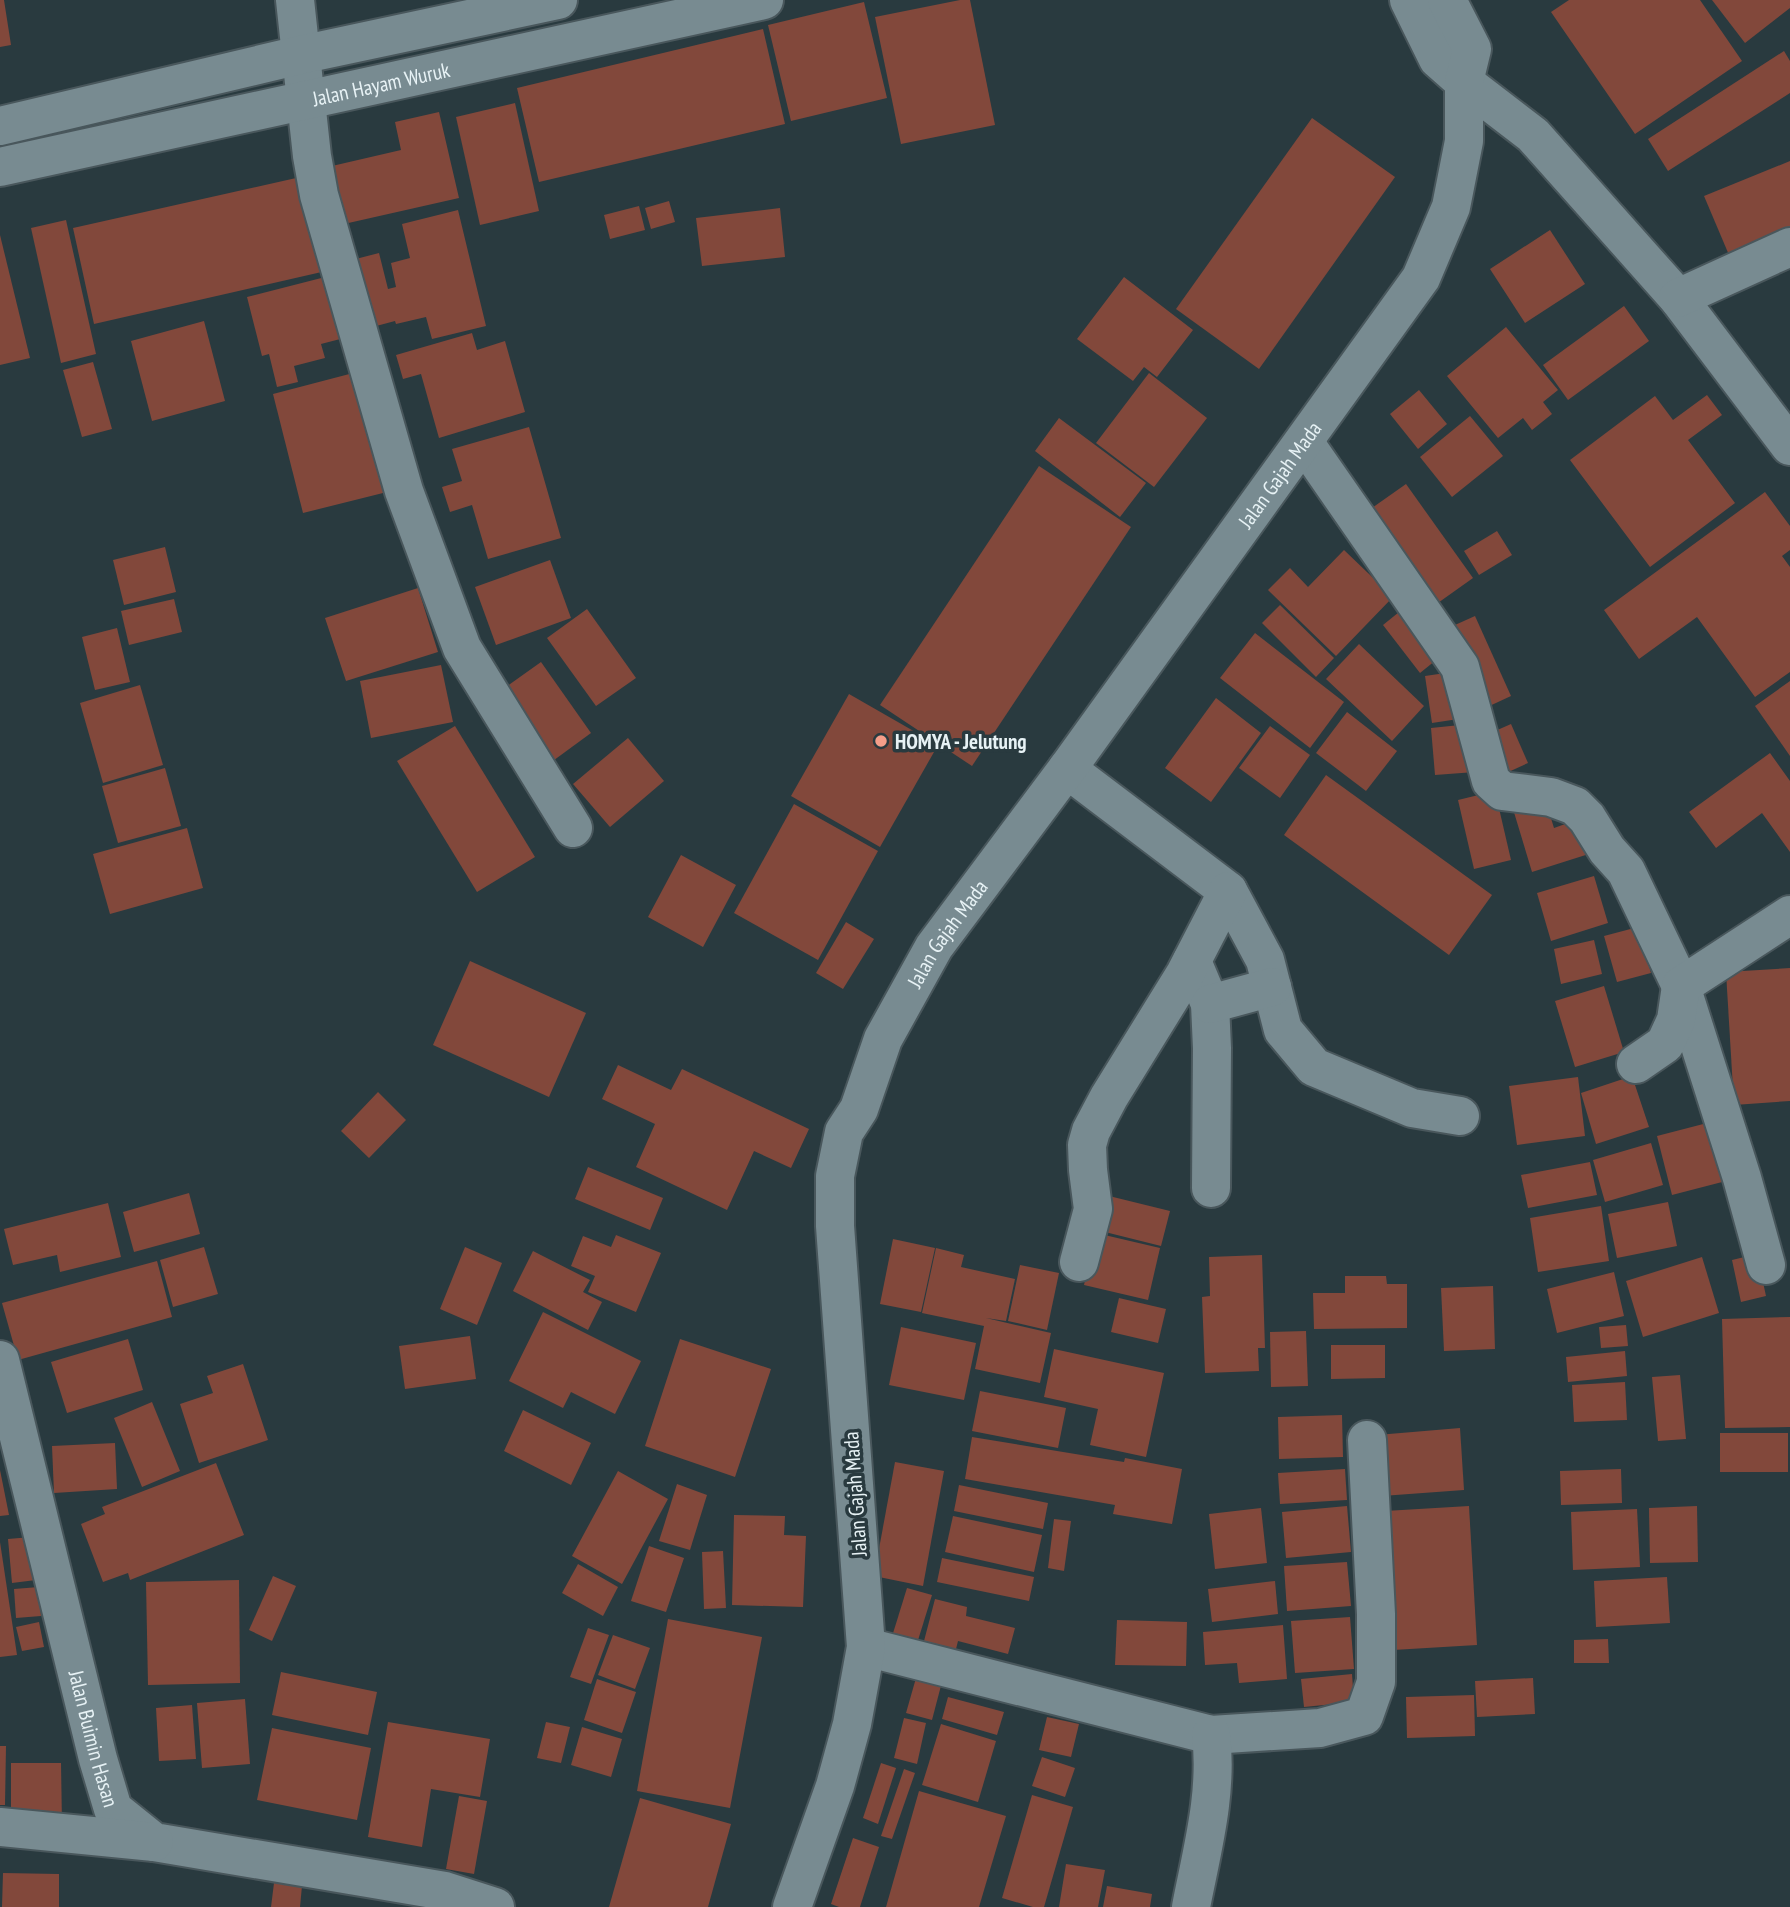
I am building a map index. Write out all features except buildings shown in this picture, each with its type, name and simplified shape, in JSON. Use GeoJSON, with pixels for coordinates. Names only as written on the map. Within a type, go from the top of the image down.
{"type":"FeatureCollection","features":[{"type":"Feature","properties":{"kind":"street"},"geometry":{"type":"LineString","coordinates":[[295,0],[312,156],[319,195],[404,491],[461,648],[573,828]]}},
{"type":"Feature","properties":{"kind":"street"},"geometry":{"type":"LineString","coordinates":[[0,126],[300,55],[558,0]]}},
{"type":"Feature","properties":{"kind":"street","name":"Jalan Hayam Wuruk"},"geometry":{"type":"LineString","coordinates":[[0,167],[764,0]]}},
{"type":"Feature","properties":{"kind":"street"},"geometry":{"type":"LineString","coordinates":[[1409,0],[1438,59],[1533,135],[1678,298],[1790,446]]}},
{"type":"Feature","properties":{"kind":"street","name":"Jalan Gajah Mada"},"geometry":{"type":"LineString","coordinates":[[792,1907],[835,1786],[852,1724],[866,1647],[835,1226],[835,1176],[845,1132],[859,1109],[883,1039],[934,947],[1067,769],[1421,278],[1451,207],[1464,141],[1464,82],[1472,48],[1447,0]]}},
{"type":"Feature","properties":{"kind":"street"},"geometry":{"type":"LineString","coordinates":[[1678,298],[1790,247]]}},
{"type":"Feature","properties":{"kind":"street"},"geometry":{"type":"LineString","coordinates":[[1304,442],[1460,667],[1491,782],[1502,791],[1551,797],[1575,806],[1626,871],[1681,986],[1742,1178],[1766,1265]]}},
{"type":"Feature","properties":{"kind":"street"},"geometry":{"type":"LineString","coordinates":[[1067,769],[1228,891],[1265,960],[1283,1030],[1314,1067],[1412,1108],[1460,1116]]}},
{"type":"Feature","properties":{"kind":"street"},"geometry":{"type":"LineString","coordinates":[[1079,1262],[1093,1209],[1087,1157],[1091,1131],[1192,961],[1228,891]]}},
{"type":"Feature","properties":{"kind":"street"},"geometry":{"type":"LineString","coordinates":[[1636,1064],[1665,1044],[1676,1020],[1681,986],[1790,915]]}},
{"type":"Feature","properties":{"kind":"street"},"geometry":{"type":"LineString","coordinates":[[1192,961],[1210,1004],[1211,1188]]}},
{"type":"Feature","properties":{"kind":"street"},"geometry":{"type":"LineString","coordinates":[[1210,1004],[1272,988]]}},
{"type":"Feature","properties":{"kind":"street","name":"Jalan Buimin Hasan"},"geometry":{"type":"LineString","coordinates":[[0,1360],[98,1759],[113,1810],[154,1842],[445,1891],[495,1907]]}},
{"type":"Feature","properties":{"kind":"street"},"geometry":{"type":"LineString","coordinates":[[866,1647],[1211,1735],[1320,1728],[1364,1716],[1376,1682],[1376,1614],[1367,1440]]}},
{"type":"Feature","properties":{"kind":"street"},"geometry":{"type":"LineString","coordinates":[[1191,1907],[1212,1800],[1214,1764],[1211,1735]]}},
{"type":"Feature","properties":{"kind":"street"},"geometry":{"type":"LineString","coordinates":[[0,1827],[154,1842]]}},
{"type":"Feature","properties":{"kind":"place","name":"HOMYA - Jelutung"},"geometry":{"type":"Point","coordinates":[881,741]}}]}
